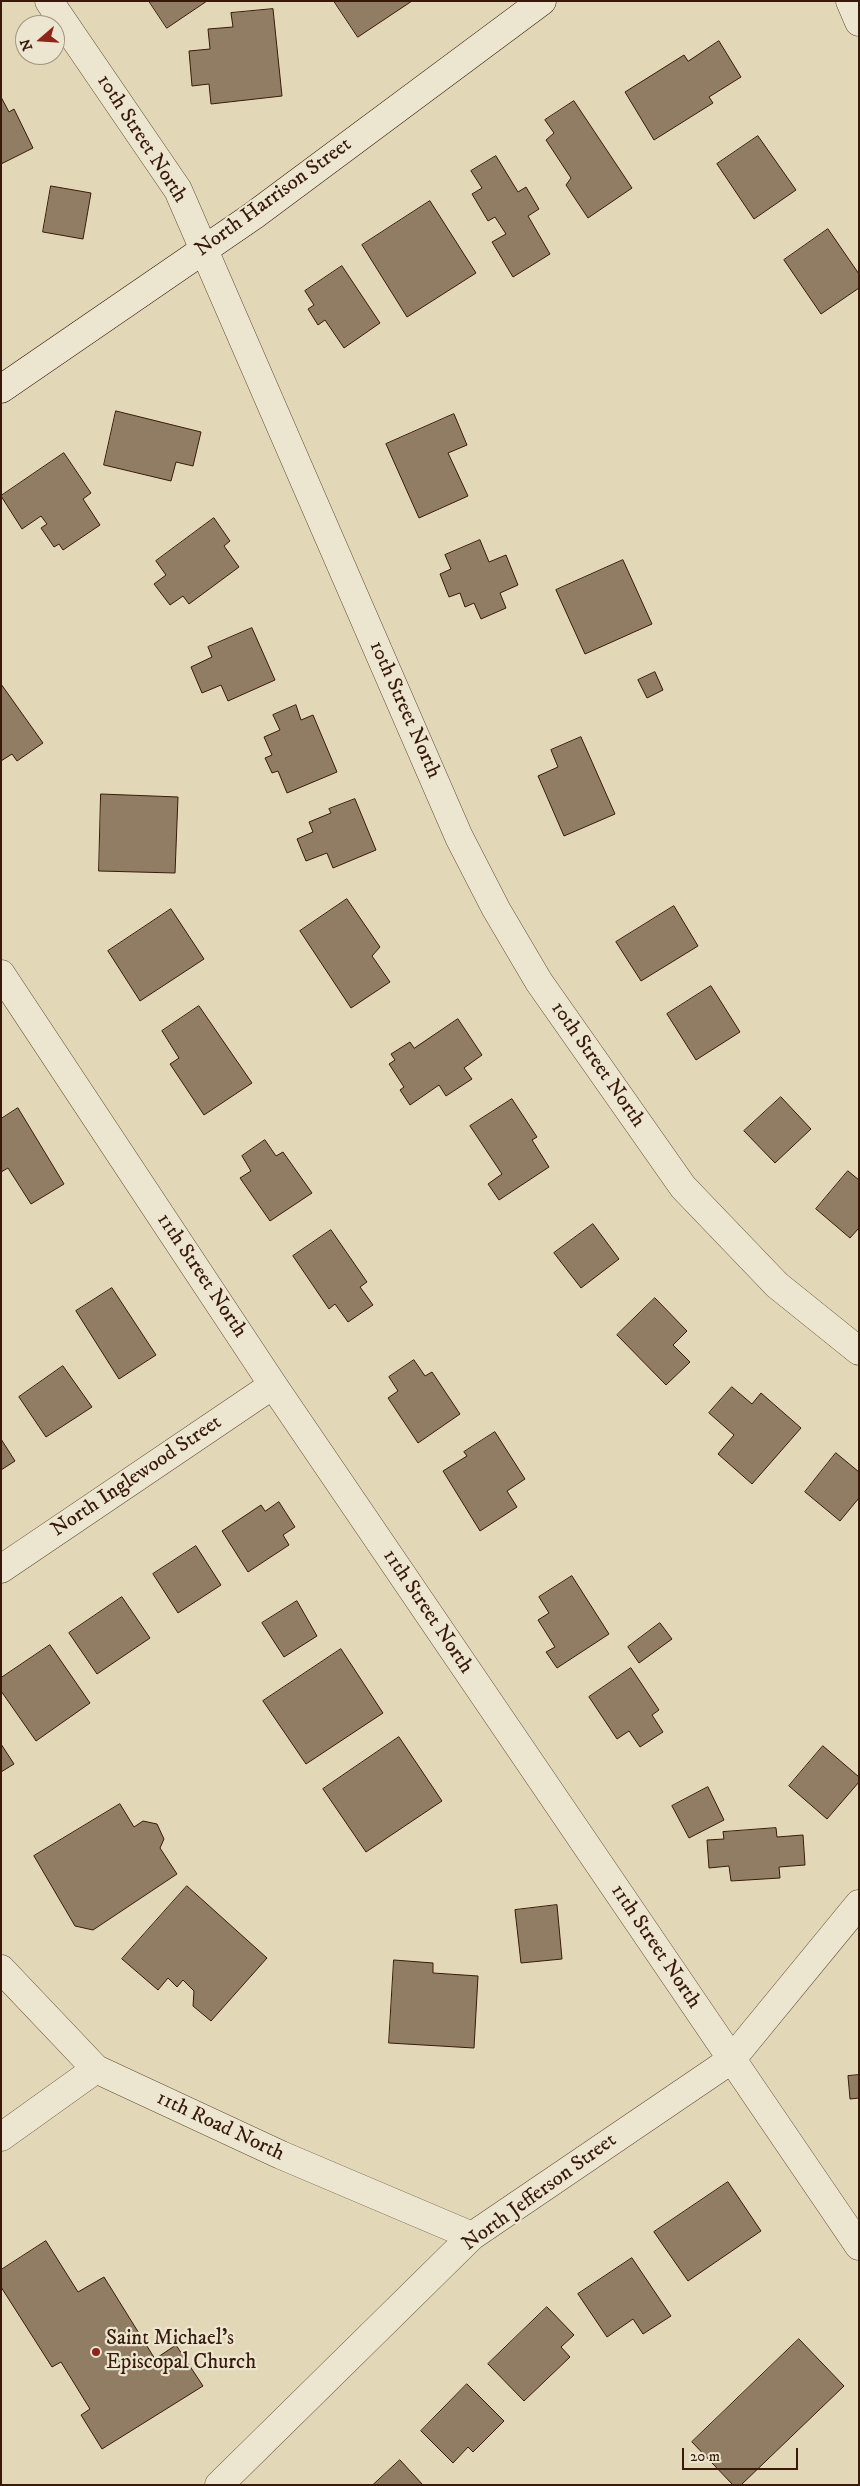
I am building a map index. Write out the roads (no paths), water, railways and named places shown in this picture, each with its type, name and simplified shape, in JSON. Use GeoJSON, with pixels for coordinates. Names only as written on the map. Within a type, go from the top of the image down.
{"type":"FeatureCollection","features":[{"type":"Feature","properties":{"kind":"street","name":"10th Street North"},"geometry":{"type":"LineString","coordinates":[[49,1],[178,190],[459,837],[496,909],[539,982],[683,1187],[777,1284],[859,1352]]}},
{"type":"Feature","properties":{"kind":"street","name":"North Harrison Street"},"geometry":{"type":"LineString","coordinates":[[1,389],[253,216],[542,1]]}},
{"type":"Feature","properties":{"kind":"street"},"geometry":{"type":"LineString","coordinates":[[850,1],[859,22]]}},
{"type":"Feature","properties":{"kind":"street","name":"11th Street North"},"geometry":{"type":"LineString","coordinates":[[3,980],[273,1385],[859,2246]]}},
{"type":"Feature","properties":{"kind":"street","name":"North Inglewood Street"},"geometry":{"type":"LineString","coordinates":[[1,1568],[273,1385]]}},
{"type":"Feature","properties":{"kind":"street","name":"North Jefferson Street"},"geometry":{"type":"LineString","coordinates":[[219,2485],[472,2236],[731,2060],[859,1904]]}},
{"type":"Feature","properties":{"kind":"street","name":"11th Road North"},"geometry":{"type":"LineString","coordinates":[[1,1968],[96,2069],[280,2155],[472,2236]]}},
{"type":"Feature","properties":{"kind":"street"},"geometry":{"type":"LineString","coordinates":[[1,2137],[96,2069]]}},
{"type":"Feature","properties":{"kind":"place","name":"Saint Michael's Episcopal Church"},"geometry":{"type":"Point","coordinates":[96,2352]}}]}
